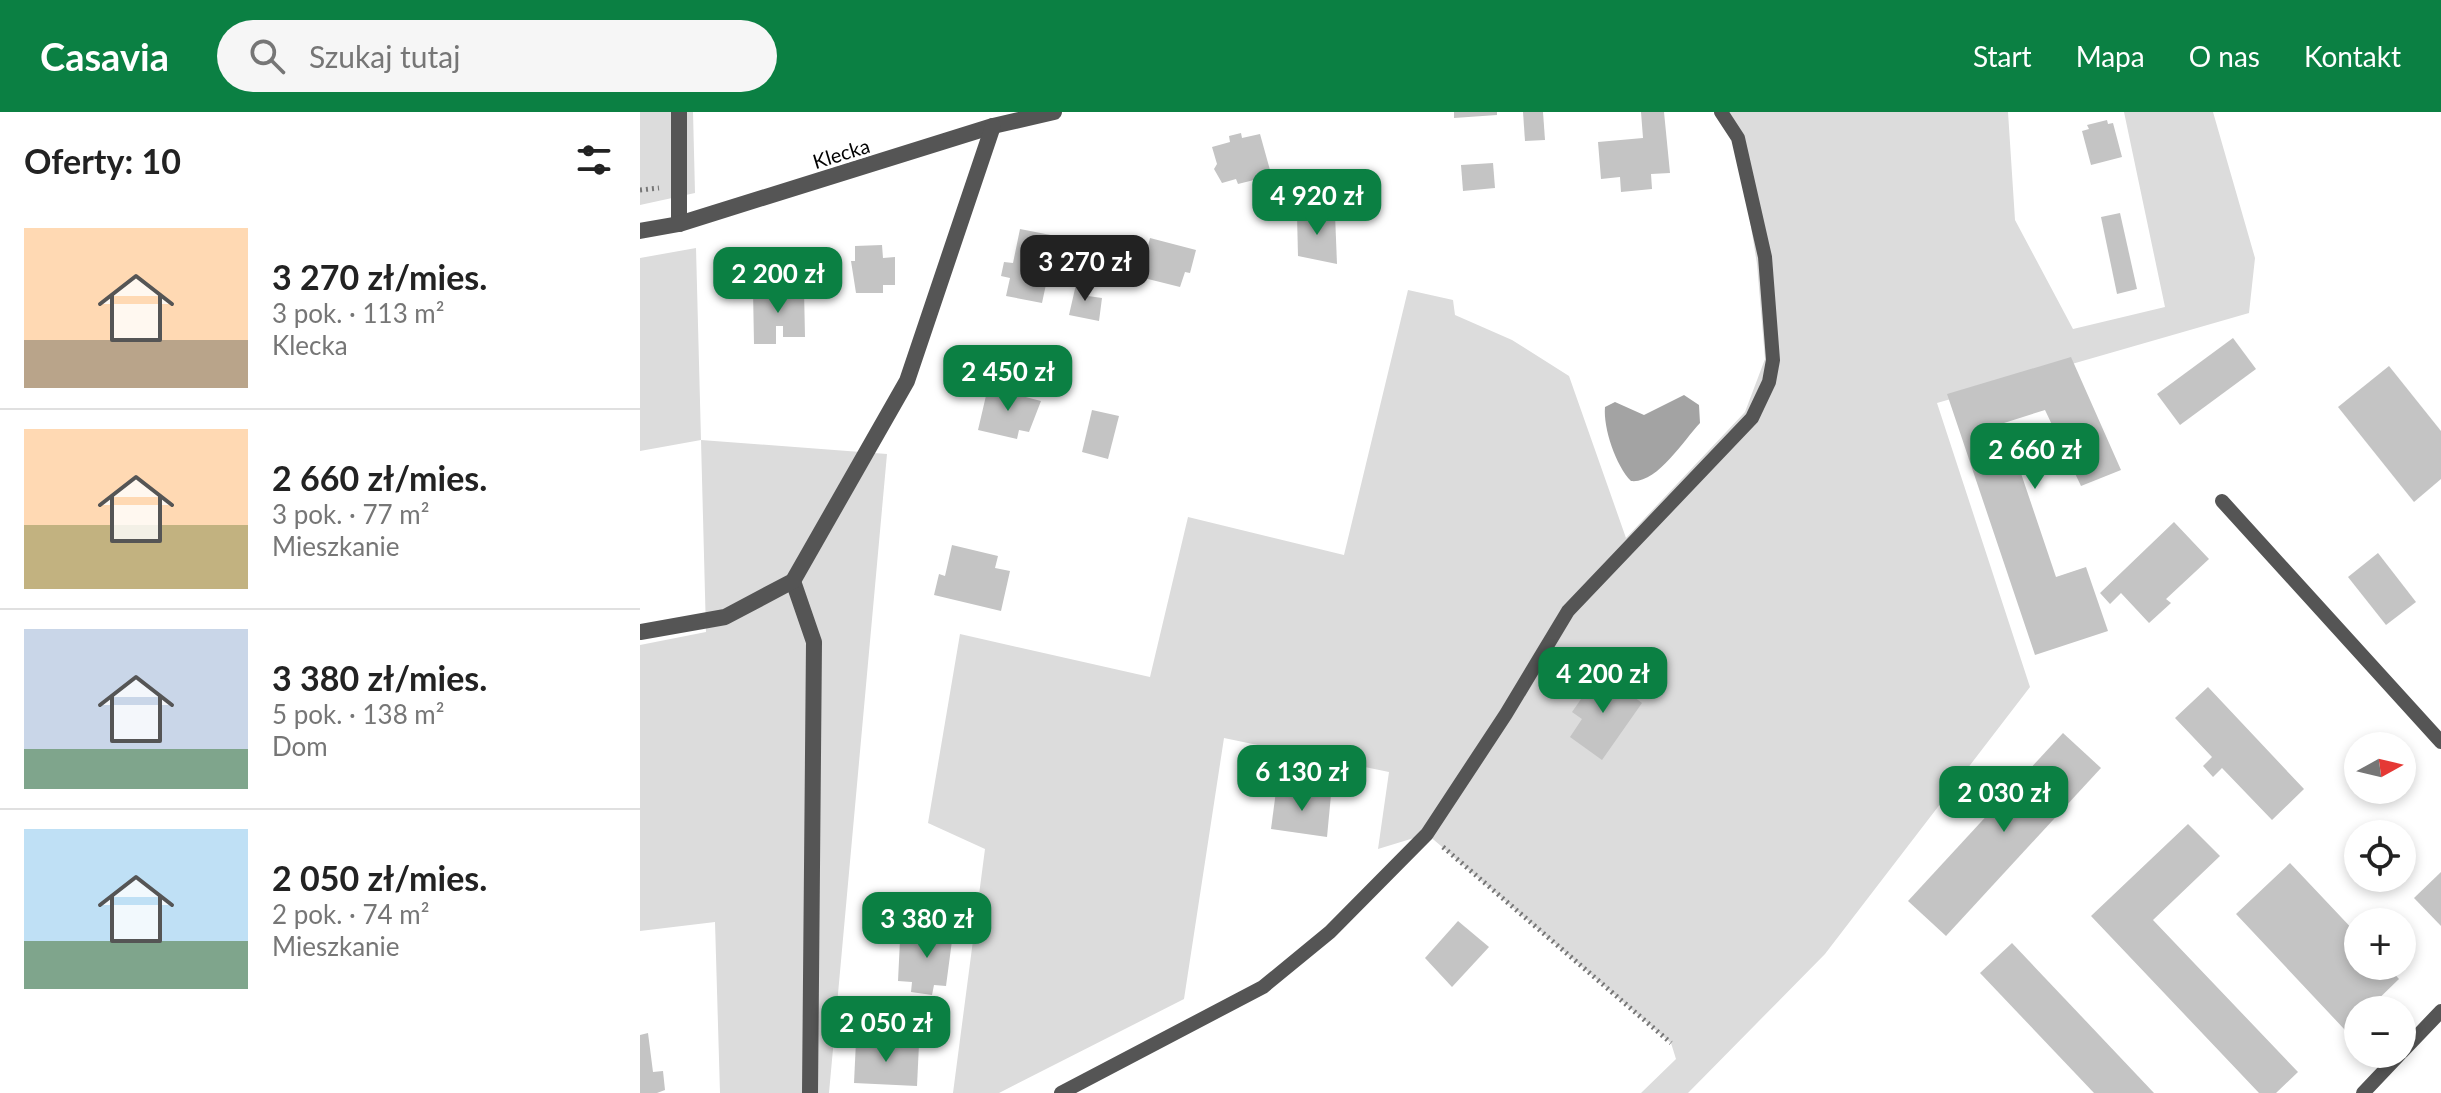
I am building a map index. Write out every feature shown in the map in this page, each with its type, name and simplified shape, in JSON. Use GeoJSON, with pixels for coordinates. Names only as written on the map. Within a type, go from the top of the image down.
{"type":"FeatureCollection","features":[{"type":"Feature","properties":{"kind":"street"},"geometry":{"type":"LineString","coordinates":[[679,112],[679,224]]}},
{"type":"Feature","properties":{"kind":"street","name":"Klecka"},"geometry":{"type":"LineString","coordinates":[[640,231],[679,224],[993,126],[1054,112]]}},
{"type":"Feature","properties":{"kind":"street"},"geometry":{"type":"LineString","coordinates":[[640,632],[725,617],[793,581],[907,381],[993,126]]}},
{"type":"Feature","properties":{"kind":"street"},"geometry":{"type":"LineString","coordinates":[[793,581],[814,642],[810,1093]]}},
{"type":"Feature","properties":{"kind":"lane"},"geometry":{"type":"LineString","coordinates":[[1061,1093],[1263,987],[1330,932],[1427,834],[1506,714],[1568,611],[1752,418],[1769,382],[1772,338],[1765,257],[1738,138],[1721,112]]}},
{"type":"Feature","properties":{"kind":"lane"},"geometry":{"type":"LineString","coordinates":[[2222,501],[2441,742]]}},
{"type":"Feature","properties":{"kind":"lane"},"geometry":{"type":"LineString","coordinates":[[2416,1037],[2441,1011]]}},
{"type":"Feature","properties":{"kind":"lane"},"geometry":{"type":"LineString","coordinates":[[2363,1093],[2387,1068]]}},
{"type":"Feature","properties":{"kind":"path"},"geometry":{"type":"LineString","coordinates":[[1427,834],[1671,1043]]}},
{"type":"Feature","properties":{"kind":"shaded area"},"geometry":{"type":"Polygon","coordinates":[[[640,112],[693,112],[695,193],[640,205],[640,112]]]}},
{"type":"Feature","properties":{"kind":"shaded area"},"geometry":{"type":"Polygon","coordinates":[[[1714,112],[2008,112],[2015,220],[2073,329],[2165,307],[2124,112],[2213,112],[2255,258],[2249,313],[1937,403],[2030,687],[1825,954],[1688,1093],[1641,1093],[1676,1059],[1671,1043],[1427,834],[1378,849],[1389,772],[1224,738],[1184,999],[999,1093],[953,1093],[985,849],[928,823],[960,634],[1150,677],[1188,517],[1344,555],[1408,290],[1453,300],[1455,315],[1512,340],[1569,376],[1626,538],[1745,412],[1765,359],[1757,264],[1747,202],[1733,141],[1714,112]]]}},
{"type":"Feature","properties":{"kind":"shaded area"},"geometry":{"type":"Polygon","coordinates":[[[696,248],[701,440],[640,451],[640,258],[696,248]]]}},
{"type":"Feature","properties":{"kind":"shaded area"},"geometry":{"type":"Polygon","coordinates":[[[1684,395],[1699,405],[1700,423],[1660,469],[1641,480],[1631,481],[1620,466],[1612,446],[1605,407],[1615,402],[1644,415],[1684,395]]]}},
{"type":"Feature","properties":{"kind":"shaded area"},"geometry":{"type":"Polygon","coordinates":[[[701,440],[887,454],[829,1093],[720,1093],[715,922],[640,931],[640,645],[706,632],[701,440]]]}},
{"type":"Feature","properties":{"kind":"building"},"geometry":{"type":"Polygon","coordinates":[[[1454,112],[1497,112],[1497,115],[1454,118],[1454,112]]]}},
{"type":"Feature","properties":{"kind":"building"},"geometry":{"type":"Polygon","coordinates":[[[1523,112],[1543,112],[1545,140],[1525,141],[1523,112]]]}},
{"type":"Feature","properties":{"kind":"building"},"geometry":{"type":"Polygon","coordinates":[[[1641,112],[1664,112],[1670,173],[1651,174],[1652,189],[1621,192],[1620,177],[1601,179],[1598,142],[1643,138],[1641,112]]]}},
{"type":"Feature","properties":{"kind":"building"},"geometry":{"type":"Polygon","coordinates":[[[2107,120],[2108,124],[2113,123],[2122,157],[2091,165],[2082,131],[2089,129],[2087,125],[2107,120]]]}},
{"type":"Feature","properties":{"kind":"building"},"geometry":{"type":"Polygon","coordinates":[[[1241,133],[1242,138],[1260,134],[1270,170],[1256,174],[1258,179],[1238,184],[1236,179],[1222,183],[1214,169],[1217,164],[1212,147],[1230,142],[1229,136],[1241,133]]]}},
{"type":"Feature","properties":{"kind":"building"},"geometry":{"type":"Polygon","coordinates":[[[1493,163],[1495,188],[1463,191],[1461,165],[1493,163]]]}},
{"type":"Feature","properties":{"kind":"building"},"geometry":{"type":"Polygon","coordinates":[[[2120,213],[2137,289],[2117,294],[2101,217],[2120,213]]]}},
{"type":"Feature","properties":{"kind":"building"},"geometry":{"type":"Polygon","coordinates":[[[1335,214],[1337,264],[1298,256],[1297,215],[1335,214]]]}},
{"type":"Feature","properties":{"kind":"building"},"geometry":{"type":"Polygon","coordinates":[[[1020,229],[1066,238],[1061,263],[1051,261],[1042,303],[1006,296],[1010,278],[1001,276],[1004,262],[1013,263],[1020,229]]]}},
{"type":"Feature","properties":{"kind":"building"},"geometry":{"type":"Polygon","coordinates":[[[1150,238],[1196,250],[1190,273],[1185,272],[1180,287],[1140,277],[1150,238]]]}},
{"type":"Feature","properties":{"kind":"building"},"geometry":{"type":"Polygon","coordinates":[[[882,245],[883,258],[895,257],[895,285],[883,285],[883,293],[856,293],[851,261],[855,261],[855,246],[882,245]]]}},
{"type":"Feature","properties":{"kind":"building"},"geometry":{"type":"Polygon","coordinates":[[[1077,280],[1090,283],[1088,296],[1102,298],[1099,321],[1069,315],[1077,280]]]}},
{"type":"Feature","properties":{"kind":"building"},"geometry":{"type":"Polygon","coordinates":[[[804,289],[805,337],[783,337],[783,326],[776,326],[776,344],[754,344],[753,290],[769,290],[769,296],[783,296],[782,290],[804,289]]]}},
{"type":"Feature","properties":{"kind":"building"},"geometry":{"type":"Polygon","coordinates":[[[2233,338],[2256,369],[2180,425],[2157,394],[2233,338]]]}},
{"type":"Feature","properties":{"kind":"building"},"geometry":{"type":"Polygon","coordinates":[[[2071,357],[2121,470],[2081,486],[2045,410],[2004,423],[2056,577],[2086,567],[2108,631],[2035,655],[1947,394],[2071,357]]]}},
{"type":"Feature","properties":{"kind":"building"},"geometry":{"type":"Polygon","coordinates":[[[2389,366],[2441,431],[2441,479],[2414,502],[2338,407],[2389,366]]]}},
{"type":"Feature","properties":{"kind":"building"},"geometry":{"type":"Polygon","coordinates":[[[988,387],[1041,401],[1029,432],[1019,430],[1017,439],[978,430],[988,387]]]}},
{"type":"Feature","properties":{"kind":"building"},"geometry":{"type":"Polygon","coordinates":[[[1092,410],[1119,416],[1108,459],[1082,452],[1092,410]]]}},
{"type":"Feature","properties":{"kind":"building"},"geometry":{"type":"Polygon","coordinates":[[[2174,522],[2209,559],[2166,599],[2171,603],[2149,623],[2121,593],[2110,604],[2100,593],[2174,522]]]}},
{"type":"Feature","properties":{"kind":"building"},"geometry":{"type":"Polygon","coordinates":[[[952,545],[998,556],[995,568],[1010,571],[1001,611],[934,595],[939,574],[945,576],[952,545]]]}},
{"type":"Feature","properties":{"kind":"building"},"geometry":{"type":"Polygon","coordinates":[[[2378,553],[2416,602],[2386,625],[2348,577],[2378,553]]]}},
{"type":"Feature","properties":{"kind":"building"},"geometry":{"type":"Polygon","coordinates":[[[1600,672],[1642,703],[1602,760],[1570,737],[1582,719],[1572,712],[1600,672]]]}},
{"type":"Feature","properties":{"kind":"building"},"geometry":{"type":"Polygon","coordinates":[[[2208,687],[2304,789],[2272,820],[2222,768],[2213,777],[2203,766],[2212,757],[2175,718],[2208,687]]]}},
{"type":"Feature","properties":{"kind":"building"},"geometry":{"type":"Polygon","coordinates":[[[2063,733],[2101,768],[1946,936],[1908,901],[2063,733]]]}},
{"type":"Feature","properties":{"kind":"building"},"geometry":{"type":"Polygon","coordinates":[[[1276,791],[1331,795],[1327,837],[1271,829],[1276,791]]]}},
{"type":"Feature","properties":{"kind":"building"},"geometry":{"type":"Polygon","coordinates":[[[2188,824],[2220,856],[2153,920],[2298,1072],[2276,1093],[2259,1093],[2091,916],[2188,824]]]}},
{"type":"Feature","properties":{"kind":"building"},"geometry":{"type":"Polygon","coordinates":[[[2290,863],[2344,920],[2344,980],[2398,980],[2381,996],[2344,996],[2344,1029],[2236,914],[2290,863]]]}},
{"type":"Feature","properties":{"kind":"building"},"geometry":{"type":"Polygon","coordinates":[[[2441,872],[2441,926],[2414,898],[2441,872]]]}},
{"type":"Feature","properties":{"kind":"building"},"geometry":{"type":"Polygon","coordinates":[[[939,916],[955,918],[946,986],[934,985],[932,995],[911,992],[912,982],[898,981],[900,940],[935,944],[939,916]]]}},
{"type":"Feature","properties":{"kind":"building"},"geometry":{"type":"Polygon","coordinates":[[[1458,921],[1489,947],[1452,987],[1425,958],[1458,921]]]}},
{"type":"Feature","properties":{"kind":"building"},"geometry":{"type":"Polygon","coordinates":[[[2012,943],[2154,1093],[2094,1093],[1980,973],[2012,943]]]}},
{"type":"Feature","properties":{"kind":"building"},"geometry":{"type":"Polygon","coordinates":[[[648,1033],[653,1072],[663,1071],[665,1090],[657,1093],[640,1093],[640,1035],[648,1033]]]}},
{"type":"Feature","properties":{"kind":"building"},"geometry":{"type":"Polygon","coordinates":[[[856,1041],[919,1044],[917,1086],[854,1083],[856,1041]]]}}]}
